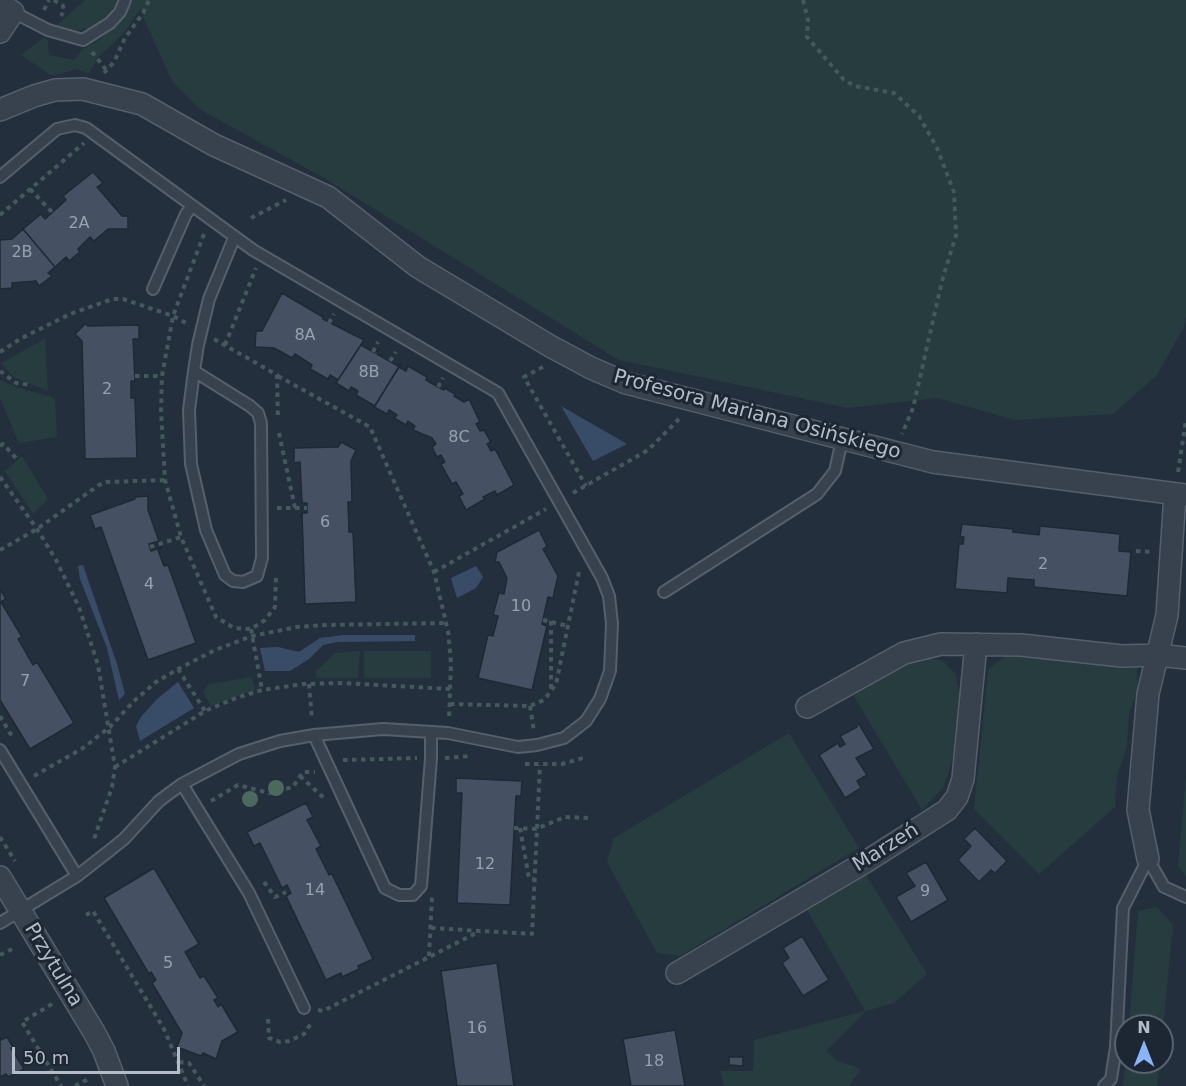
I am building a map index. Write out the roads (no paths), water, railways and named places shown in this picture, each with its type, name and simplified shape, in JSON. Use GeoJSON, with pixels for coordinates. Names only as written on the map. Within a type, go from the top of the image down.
{"type":"FeatureCollection","features":[{"type":"Feature","properties":{"kind":"street"},"geometry":{"type":"LineString","coordinates":[[0,32],[7,8]]}},
{"type":"Feature","properties":{"kind":"street","name":"Profesora Mariana Osińskiego"},"geometry":{"type":"LineString","coordinates":[[0,110],[33,96],[55,90],[83,89],[142,104],[214,146],[322,193],[418,267],[591,368],[626,383],[933,462],[1181,494]]}},
{"type":"Feature","properties":{"kind":"street"},"geometry":{"type":"LineString","coordinates":[[1148,859],[1138,810],[1148,694],[1167,615],[1181,494]]}},
{"type":"Feature","properties":{"kind":"street"},"geometry":{"type":"LineString","coordinates":[[807,707],[904,653],[941,644],[1021,645],[1122,656],[1158,655],[1186,658]]}},
{"type":"Feature","properties":{"kind":"street","name":"Marzeń"},"geometry":{"type":"LineString","coordinates":[[677,973],[867,861],[947,810],[957,797],[963,779],[976,644]]}},
{"type":"Feature","properties":{"kind":"street","name":"Przytulna"},"geometry":{"type":"LineString","coordinates":[[0,877],[94,1032],[117,1086]]}},
{"type":"Feature","properties":{"kind":"lane"},"geometry":{"type":"LineString","coordinates":[[7,8],[48,30],[83,40],[110,24],[120,12],[125,0]]}},
{"type":"Feature","properties":{"kind":"lane"},"geometry":{"type":"LineString","coordinates":[[0,177],[57,129],[75,125],[86,128],[234,238],[498,393],[602,578],[609,596],[612,624],[610,671],[600,699],[586,721],[564,738],[518,747],[448,733],[383,729],[314,735],[280,741],[239,754],[182,784],[159,801],[124,839],[77,876],[20,910]]}},
{"type":"Feature","properties":{"kind":"lane"},"geometry":{"type":"LineString","coordinates":[[153,289],[186,214],[192,206]]}},
{"type":"Feature","properties":{"kind":"lane"},"geometry":{"type":"LineString","coordinates":[[194,371],[250,406],[258,413],[261,423],[262,558],[257,576],[243,582],[233,581],[225,575],[206,530],[191,464],[189,410],[194,371],[201,332],[209,299],[234,238]]}},
{"type":"Feature","properties":{"kind":"lane"},"geometry":{"type":"LineString","coordinates":[[664,592],[818,494],[835,471],[842,440]]}},
{"type":"Feature","properties":{"kind":"lane"},"geometry":{"type":"LineString","coordinates":[[314,735],[385,888],[399,895],[413,895],[421,886],[431,732]]}},
{"type":"Feature","properties":{"kind":"lane"},"geometry":{"type":"LineString","coordinates":[[0,750],[77,876]]}},
{"type":"Feature","properties":{"kind":"lane"},"geometry":{"type":"LineString","coordinates":[[182,784],[249,893],[309,1008]]}},
{"type":"Feature","properties":{"kind":"lane"},"geometry":{"type":"LineString","coordinates":[[1148,859],[1164,887],[1186,897]]}},
{"type":"Feature","properties":{"kind":"lane"},"geometry":{"type":"LineString","coordinates":[[1104,1086],[1111,1079],[1116,1047],[1123,908],[1148,859]]}},
{"type":"Feature","properties":{"kind":"lane","name":"Przytulna"},"geometry":{"type":"LineString","coordinates":[[0,922],[20,910]]}},
{"type":"Feature","properties":{"kind":"water"},"geometry":{"type":"Polygon","coordinates":[[[561,406],[627,444],[593,461],[561,406]]]}},
{"type":"Feature","properties":{"kind":"water"},"geometry":{"type":"Polygon","coordinates":[[[83,565],[125,694],[119,700],[107,648],[80,579],[78,566],[83,565]]]}},
{"type":"Feature","properties":{"kind":"water"},"geometry":{"type":"Polygon","coordinates":[[[476,566],[483,577],[476,588],[457,598],[451,578],[476,566]]]}},
{"type":"Feature","properties":{"kind":"water"},"geometry":{"type":"Polygon","coordinates":[[[344,635],[415,635],[415,641],[337,642],[323,645],[309,659],[290,671],[265,671],[260,648],[278,647],[299,652],[320,638],[344,635]]]}},
{"type":"Feature","properties":{"kind":"water"},"geometry":{"type":"Polygon","coordinates":[[[178,682],[194,708],[140,741],[136,726],[141,717],[157,699],[178,682]]]}}]}
